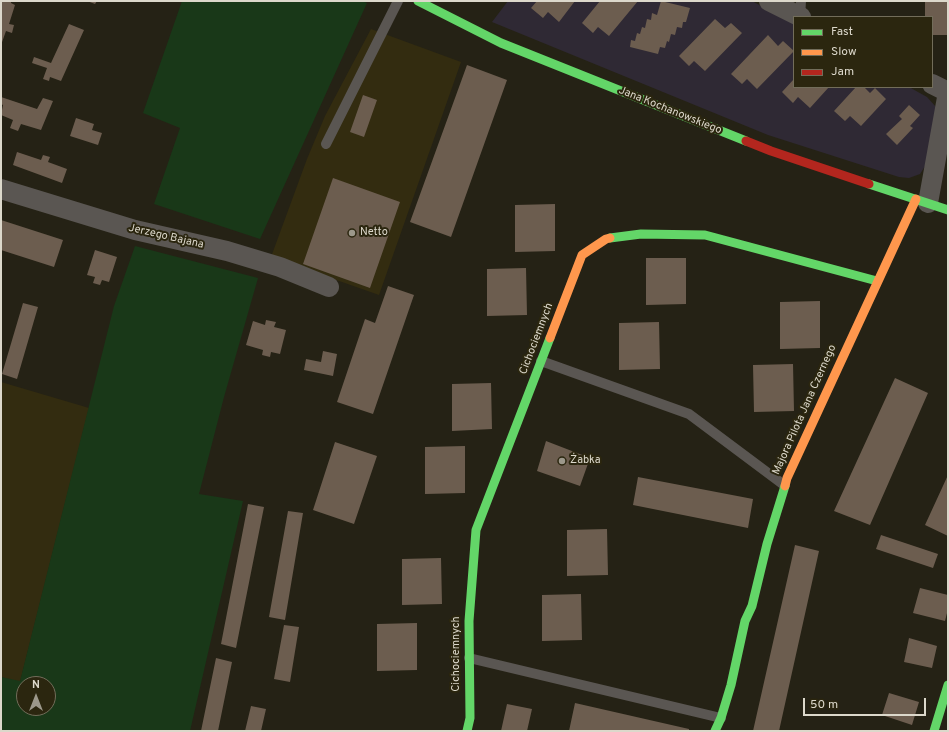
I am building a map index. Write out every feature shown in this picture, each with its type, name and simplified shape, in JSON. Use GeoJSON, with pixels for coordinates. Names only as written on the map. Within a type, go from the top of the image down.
{"type":"FeatureCollection","features":[{"type":"Feature","properties":{"kind":"street","name":"Jana Kochanowskiego"},"geometry":{"type":"LineString","coordinates":[[418,1],[501,43],[771,151],[948,210]]}},
{"type":"Feature","properties":{"kind":"street"},"geometry":{"type":"LineString","coordinates":[[769,1],[798,16]]}},
{"type":"Feature","properties":{"kind":"street"},"geometry":{"type":"LineString","coordinates":[[922,201],[948,91],[933,84]]}},
{"type":"Feature","properties":{"kind":"street","name":"Jerzego Bajana"},"geometry":{"type":"LineString","coordinates":[[1,189],[135,230],[227,251],[280,267],[329,287]]}},
{"type":"Feature","properties":{"kind":"street","name":"Majora Pilota Jana Czernego"},"geometry":{"type":"LineString","coordinates":[[715,731],[721,718],[731,685],[745,621],[752,606],[786,478],[877,281],[922,201]]}},
{"type":"Feature","properties":{"kind":"street","name":"Cichociemnych"},"geometry":{"type":"LineString","coordinates":[[467,731],[470,718],[468,622],[476,530],[582,255],[606,239],[641,234],[705,235],[877,281]]}},
{"type":"Feature","properties":{"kind":"street"},"geometry":{"type":"LineString","coordinates":[[934,731],[948,685]]}},
{"type":"Feature","properties":{"kind":"lane"},"geometry":{"type":"LineString","coordinates":[[326,144],[398,1]]}},
{"type":"Feature","properties":{"kind":"lane"},"geometry":{"type":"LineString","coordinates":[[800,1],[800,16]]}},
{"type":"Feature","properties":{"kind":"lane"},"geometry":{"type":"LineString","coordinates":[[541,361],[688,414],[784,485]]}},
{"type":"Feature","properties":{"kind":"lane"},"geometry":{"type":"LineString","coordinates":[[469,658],[721,718]]}},
{"type":"Feature","properties":{"kind":"shaded area"},"geometry":{"type":"Polygon","coordinates":[[[508,1],[752,1],[793,23],[793,88],[911,88],[927,97],[936,107],[929,160],[920,174],[909,178],[899,177],[768,135],[492,22],[508,1]]]}},
{"type":"Feature","properties":{"kind":"shaded area"},"geometry":{"type":"Polygon","coordinates":[[[371,29],[461,62],[379,295],[271,257],[307,159],[325,116],[371,29]]]}},
{"type":"Feature","properties":{"kind":"shaded area"},"geometry":{"type":"Polygon","coordinates":[[[1,382],[89,408],[22,676],[16,676],[16,681],[1,677],[1,382]]]}},
{"type":"Feature","properties":{"kind":"green space"},"geometry":{"type":"Polygon","coordinates":[[[182,1],[362,1],[367,3],[260,239],[154,204],[180,128],[143,113],[182,1]]]}},
{"type":"Feature","properties":{"kind":"green space"},"geometry":{"type":"Polygon","coordinates":[[[135,246],[258,278],[224,397],[199,494],[243,501],[190,731],[1,731],[1,677],[16,680],[16,716],[56,716],[56,676],[21,676],[114,306],[135,246]]]}},
{"type":"Feature","properties":{"kind":"building"},"geometry":{"type":"Polygon","coordinates":[[[1,1],[11,1],[11,3],[15,5],[9,24],[14,25],[12,33],[6,31],[1,45],[1,1]]]}},
{"type":"Feature","properties":{"kind":"building"},"geometry":{"type":"Polygon","coordinates":[[[87,1],[97,1],[95,4],[87,1]]]}},
{"type":"Feature","properties":{"kind":"building"},"geometry":{"type":"Polygon","coordinates":[[[537,1],[575,1],[559,22],[548,12],[543,18],[531,8],[537,1]]]}},
{"type":"Feature","properties":{"kind":"building"},"geometry":{"type":"Polygon","coordinates":[[[600,1],[638,1],[609,36],[598,27],[593,33],[582,23],[600,1]]]}},
{"type":"Feature","properties":{"kind":"building"},"geometry":{"type":"Polygon","coordinates":[[[661,1],[690,8],[686,22],[683,22],[682,28],[677,27],[675,35],[671,34],[669,42],[667,41],[665,48],[660,47],[658,54],[630,47],[631,40],[635,41],[637,33],[640,34],[642,27],[645,28],[647,19],[651,20],[652,13],[657,15],[661,1]]]}},
{"type":"Feature","properties":{"kind":"building"},"geometry":{"type":"Polygon","coordinates":[[[925,1],[948,1],[948,35],[933,35],[933,16],[925,16],[925,1]]]}},
{"type":"Feature","properties":{"kind":"building"},"geometry":{"type":"Polygon","coordinates":[[[715,19],[725,28],[731,23],[742,33],[705,71],[694,61],[689,66],[679,56],[715,19]]]}},
{"type":"Feature","properties":{"kind":"building"},"geometry":{"type":"Polygon","coordinates":[[[69,24],[84,30],[61,81],[50,77],[49,81],[43,79],[47,68],[32,63],[34,57],[51,63],[69,24]]]}},
{"type":"Feature","properties":{"kind":"building"},"geometry":{"type":"Polygon","coordinates":[[[768,35],[778,46],[783,41],[793,50],[793,52],[757,89],[747,79],[742,84],[731,74],[768,35]]]}},
{"type":"Feature","properties":{"kind":"building"},"geometry":{"type":"Polygon","coordinates":[[[467,65],[507,80],[451,237],[410,222],[467,65]]]}},
{"type":"Feature","properties":{"kind":"building"},"geometry":{"type":"Polygon","coordinates":[[[793,80],[793,88],[828,88],[810,108],[798,97],[793,103],[782,92],[793,80]]]}},
{"type":"Feature","properties":{"kind":"building"},"geometry":{"type":"Polygon","coordinates":[[[855,88],[865,88],[870,93],[875,88],[886,99],[861,126],[850,116],[845,121],[834,111],[855,88]]]}},
{"type":"Feature","properties":{"kind":"building"},"geometry":{"type":"Polygon","coordinates":[[[363,95],[377,100],[364,137],[350,132],[363,95]]]}},
{"type":"Feature","properties":{"kind":"building"},"geometry":{"type":"Polygon","coordinates":[[[1,97],[37,109],[43,98],[53,101],[41,130],[21,124],[18,131],[10,128],[13,120],[1,115],[3,105],[1,104],[1,97]]]}},
{"type":"Feature","properties":{"kind":"building"},"geometry":{"type":"Polygon","coordinates":[[[909,105],[920,115],[910,126],[913,128],[897,145],[886,134],[902,119],[899,116],[909,105]]]}},
{"type":"Feature","properties":{"kind":"building"},"geometry":{"type":"Polygon","coordinates":[[[76,118],[94,124],[92,130],[102,133],[98,145],[70,136],[76,118]]]}},
{"type":"Feature","properties":{"kind":"building"},"geometry":{"type":"Polygon","coordinates":[[[17,152],[41,160],[43,155],[50,157],[48,162],[67,169],[62,183],[13,165],[17,152]]]}},
{"type":"Feature","properties":{"kind":"building","name":"Netto"},"geometry":{"type":"Polygon","coordinates":[[[333,178],[400,202],[370,288],[303,264],[333,178]]]}},
{"type":"Feature","properties":{"kind":"building"},"geometry":{"type":"Polygon","coordinates":[[[555,204],[555,251],[515,252],[515,205],[555,204]]]}},
{"type":"Feature","properties":{"kind":"building"},"geometry":{"type":"Polygon","coordinates":[[[1,220],[63,240],[54,267],[1,250],[1,220]]]}},
{"type":"Feature","properties":{"kind":"building"},"geometry":{"type":"Polygon","coordinates":[[[95,250],[117,257],[109,282],[102,280],[100,285],[93,283],[95,277],[87,275],[95,250]]]}},
{"type":"Feature","properties":{"kind":"building"},"geometry":{"type":"Polygon","coordinates":[[[646,258],[686,258],[686,304],[646,305],[646,258]]]}},
{"type":"Feature","properties":{"kind":"building"},"geometry":{"type":"Polygon","coordinates":[[[526,268],[527,315],[487,316],[487,269],[526,268]]]}},
{"type":"Feature","properties":{"kind":"building"},"geometry":{"type":"Polygon","coordinates":[[[388,286],[414,295],[373,414],[337,402],[365,319],[375,323],[388,286]]]}},
{"type":"Feature","properties":{"kind":"building"},"geometry":{"type":"Polygon","coordinates":[[[820,301],[820,348],[780,349],[780,302],[820,301]]]}},
{"type":"Feature","properties":{"kind":"building"},"geometry":{"type":"Polygon","coordinates":[[[23,303],[38,307],[17,379],[2,374],[23,303]]]}},
{"type":"Feature","properties":{"kind":"building"},"geometry":{"type":"Polygon","coordinates":[[[266,320],[276,322],[274,327],[286,330],[280,354],[271,352],[270,357],[262,355],[263,350],[246,345],[253,321],[265,325],[266,320]]]}},
{"type":"Feature","properties":{"kind":"building"},"geometry":{"type":"Polygon","coordinates":[[[659,322],[660,369],[619,370],[619,323],[659,322]]]}},
{"type":"Feature","properties":{"kind":"building"},"geometry":{"type":"Polygon","coordinates":[[[323,351],[337,354],[333,376],[304,370],[306,359],[321,362],[323,351]]]}},
{"type":"Feature","properties":{"kind":"building"},"geometry":{"type":"Polygon","coordinates":[[[793,364],[794,411],[754,412],[753,365],[793,364]]]}},
{"type":"Feature","properties":{"kind":"building"},"geometry":{"type":"Polygon","coordinates":[[[895,378],[928,393],[870,525],[834,511],[895,378]]]}},
{"type":"Feature","properties":{"kind":"building"},"geometry":{"type":"Polygon","coordinates":[[[491,383],[492,429],[452,431],[452,384],[491,383]]]}},
{"type":"Feature","properties":{"kind":"building"},"geometry":{"type":"Polygon","coordinates":[[[546,441],[590,458],[580,486],[537,471],[546,441]]]}},
{"type":"Feature","properties":{"kind":"building"},"geometry":{"type":"Polygon","coordinates":[[[335,442],[377,456],[354,524],[313,510],[335,442]]]}},
{"type":"Feature","properties":{"kind":"building"},"geometry":{"type":"Polygon","coordinates":[[[465,446],[465,493],[425,494],[425,447],[465,446]]]}},
{"type":"Feature","properties":{"kind":"building"},"geometry":{"type":"Polygon","coordinates":[[[948,475],[948,536],[925,525],[948,475]]]}},
{"type":"Feature","properties":{"kind":"building"},"geometry":{"type":"Polygon","coordinates":[[[638,477],[753,499],[748,528],[633,505],[638,477]]]}},
{"type":"Feature","properties":{"kind":"building"},"geometry":{"type":"Polygon","coordinates":[[[248,504],[264,507],[236,648],[221,644],[248,504]]]}},
{"type":"Feature","properties":{"kind":"building"},"geometry":{"type":"Polygon","coordinates":[[[288,511],[303,513],[285,620],[269,617],[288,511]]]}},
{"type":"Feature","properties":{"kind":"building"},"geometry":{"type":"Polygon","coordinates":[[[607,529],[608,575],[567,576],[567,530],[607,529]]]}},
{"type":"Feature","properties":{"kind":"building"},"geometry":{"type":"Polygon","coordinates":[[[881,535],[938,554],[933,568],[876,549],[881,535]]]}},
{"type":"Feature","properties":{"kind":"building"},"geometry":{"type":"Polygon","coordinates":[[[795,545],[819,551],[779,731],[753,731],[795,545]]]}},
{"type":"Feature","properties":{"kind":"building"},"geometry":{"type":"Polygon","coordinates":[[[441,558],[442,604],[402,605],[402,559],[441,558]]]}},
{"type":"Feature","properties":{"kind":"building"},"geometry":{"type":"Polygon","coordinates":[[[920,588],[948,595],[948,609],[945,621],[913,613],[920,588]]]}},
{"type":"Feature","properties":{"kind":"building"},"geometry":{"type":"Polygon","coordinates":[[[581,594],[582,640],[542,641],[542,595],[581,594]]]}},
{"type":"Feature","properties":{"kind":"building"},"geometry":{"type":"Polygon","coordinates":[[[417,623],[417,670],[377,671],[377,624],[417,623]]]}},
{"type":"Feature","properties":{"kind":"building"},"geometry":{"type":"Polygon","coordinates":[[[284,625],[299,627],[290,682],[274,679],[284,625]]]}},
{"type":"Feature","properties":{"kind":"building"},"geometry":{"type":"Polygon","coordinates":[[[909,638],[937,646],[932,668],[904,662],[909,638]]]}},
{"type":"Feature","properties":{"kind":"building"},"geometry":{"type":"Polygon","coordinates":[[[216,658],[232,662],[218,731],[201,731],[216,658]]]}},
{"type":"Feature","properties":{"kind":"building"},"geometry":{"type":"Polygon","coordinates":[[[889,693],[919,702],[912,725],[882,715],[889,693]]]}},
{"type":"Feature","properties":{"kind":"building"},"geometry":{"type":"Polygon","coordinates":[[[575,703],[689,729],[689,731],[569,731],[575,703]]]}},
{"type":"Feature","properties":{"kind":"building"},"geometry":{"type":"Polygon","coordinates":[[[507,704],[532,709],[527,731],[501,731],[507,704]]]}},
{"type":"Feature","properties":{"kind":"building"},"geometry":{"type":"Polygon","coordinates":[[[251,706],[266,709],[261,731],[245,731],[251,706]]]}},
{"type":"Feature","properties":{"kind":"traffic: fast"},"geometry":{"type":"LineString","coordinates":[[418,1],[501,43],[746,141]]}},
{"type":"Feature","properties":{"kind":"traffic: fast"},"geometry":{"type":"LineString","coordinates":[[869,184],[948,210]]}},
{"type":"Feature","properties":{"kind":"traffic: fast"},"geometry":{"type":"LineString","coordinates":[[610,238],[641,234],[705,235],[877,281]]}},
{"type":"Feature","properties":{"kind":"traffic: fast"},"geometry":{"type":"LineString","coordinates":[[467,731],[470,718],[469,621],[476,530],[550,338]]}},
{"type":"Feature","properties":{"kind":"traffic: fast"},"geometry":{"type":"LineString","coordinates":[[715,731],[721,718],[731,685],[745,621],[752,606],[767,544],[785,486]]}},
{"type":"Feature","properties":{"kind":"traffic: fast"},"geometry":{"type":"LineString","coordinates":[[934,731],[948,685]]}},
{"type":"Feature","properties":{"kind":"traffic: slow"},"geometry":{"type":"LineString","coordinates":[[785,486],[787,478],[916,199]]}},
{"type":"Feature","properties":{"kind":"traffic: slow"},"geometry":{"type":"LineString","coordinates":[[550,338],[582,255],[606,239],[610,238]]}},
{"type":"Feature","properties":{"kind":"traffic: jam"},"geometry":{"type":"LineString","coordinates":[[746,141],[869,184]]}},
{"type":"Feature","properties":{"kind":"place","name":"Netto"},"geometry":{"type":"Point","coordinates":[352,233]}},
{"type":"Feature","properties":{"kind":"place","name":"Żabka"},"geometry":{"type":"Point","coordinates":[562,461]}}]}
